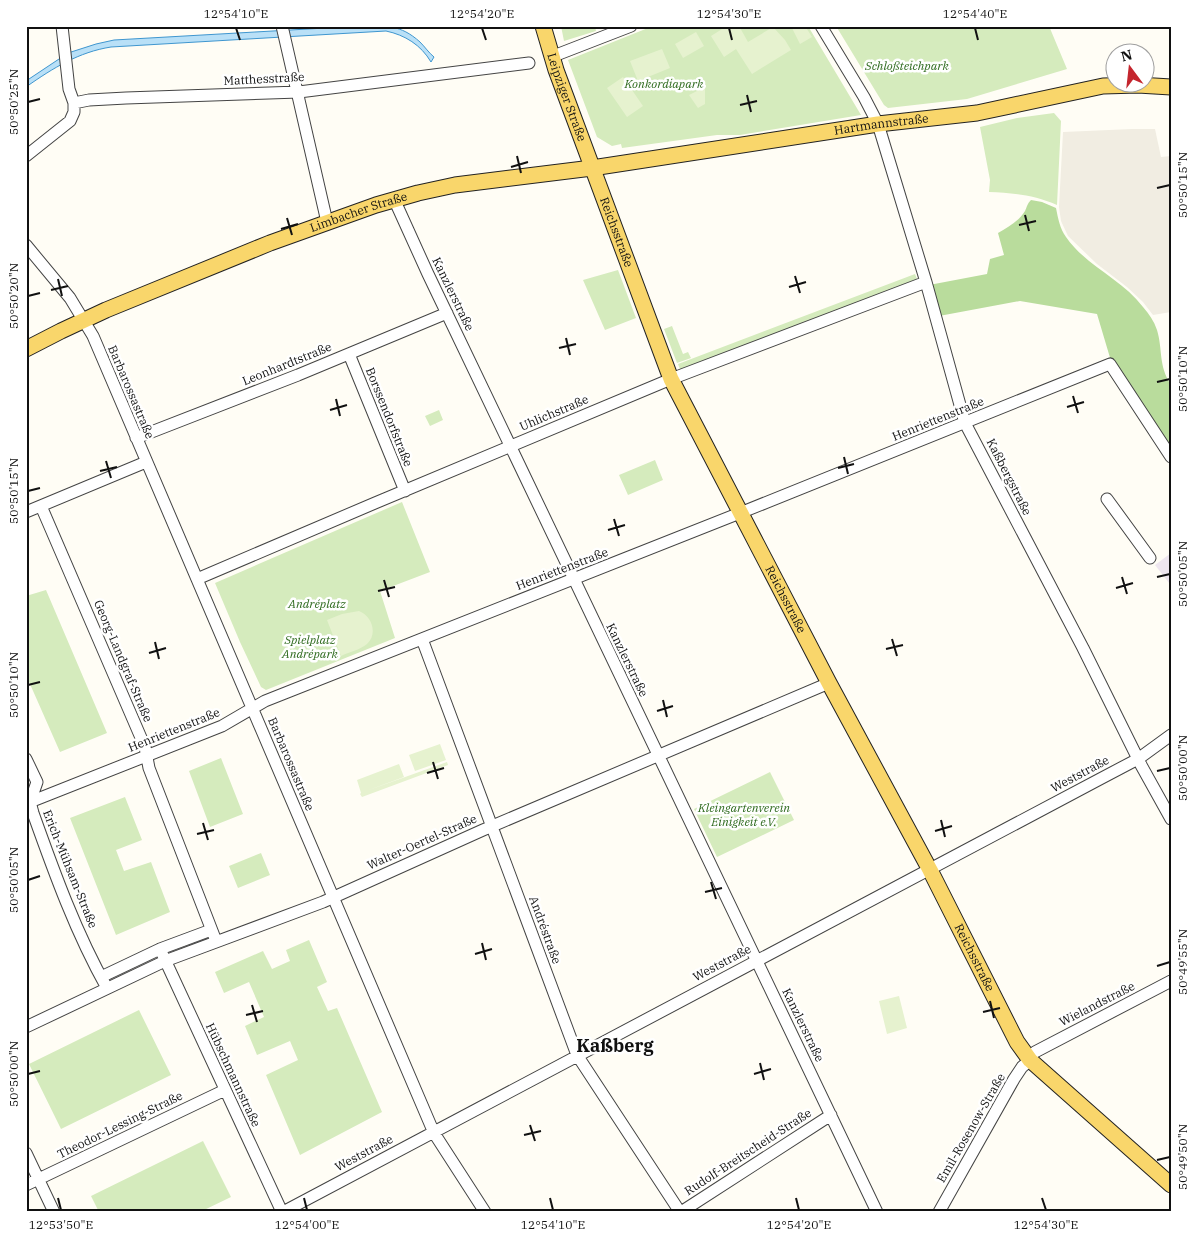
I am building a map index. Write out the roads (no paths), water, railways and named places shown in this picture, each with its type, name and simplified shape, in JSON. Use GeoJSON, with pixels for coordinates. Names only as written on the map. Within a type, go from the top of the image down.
{"type":"FeatureCollection","features":[{"type":"Feature","properties":{"kind":"main road","name":"Leipziger Straße"},"geometry":{"type":"LineString","coordinates":[[543,26],[551,57],[592,168]]}},
{"type":"Feature","properties":{"kind":"main road","name":"Hartmannstraße"},"geometry":{"type":"LineString","coordinates":[[592,168],[878,124],[977,113],[1107,86],[1138,84],[1171,87]]}},
{"type":"Feature","properties":{"kind":"main road","name":"Limbacher Straße"},"geometry":{"type":"LineString","coordinates":[[26,349],[83,320],[205,269],[327,222],[394,199],[455,185],[592,168]]}},
{"type":"Feature","properties":{"kind":"main road","name":"Reichsstraße"},"geometry":{"type":"LineString","coordinates":[[592,168],[671,379],[829,684],[930,870],[1006,1018],[1048,1074],[1171,1185]]}},
{"type":"Feature","properties":{"kind":"street"},"geometry":{"type":"LineString","coordinates":[[26,156],[70,121],[74,112],[74,103],[69,89],[62,26]]}},
{"type":"Feature","properties":{"kind":"street"},"geometry":{"type":"LineString","coordinates":[[551,57],[631,26]]}},
{"type":"Feature","properties":{"kind":"street","name":"Kaßbergstraße"},"geometry":{"type":"LineString","coordinates":[[821,26],[878,124],[926,282],[965,423],[1138,759],[1171,819]]}},
{"type":"Feature","properties":{"kind":"street"},"geometry":{"type":"LineString","coordinates":[[284,31],[327,222]]}},
{"type":"Feature","properties":{"kind":"street","name":"Matthesstraße"},"geometry":{"type":"LineString","coordinates":[[74,103],[89,100],[126,98],[299,92],[529,63]]}},
{"type":"Feature","properties":{"kind":"street","name":"Kanzlerstraße"},"geometry":{"type":"LineString","coordinates":[[394,199],[510,447],[877,1212]]}},
{"type":"Feature","properties":{"kind":"street","name":"Barbarossastraße"},"geometry":{"type":"LineString","coordinates":[[26,245],[70,298],[93,336],[434,1132],[485,1212]]}},
{"type":"Feature","properties":{"kind":"street","name":"Uhlichstraße"},"geometry":{"type":"LineString","coordinates":[[197,579],[671,379],[926,282]]}},
{"type":"Feature","properties":{"kind":"street","name":"Leonhardtstraße"},"geometry":{"type":"LineString","coordinates":[[136,438],[298,376],[447,313]]}},
{"type":"Feature","properties":{"kind":"street","name":"Borssendorfstraße"},"geometry":{"type":"LineString","coordinates":[[349,354],[405,491]]}},
{"type":"Feature","properties":{"kind":"street","name":"Henriettenstraße"},"geometry":{"type":"LineString","coordinates":[[28,802],[222,726],[265,701],[1110,364],[1171,457]]}},
{"type":"Feature","properties":{"kind":"street"},"geometry":{"type":"LineString","coordinates":[[26,512],[146,462]]}},
{"type":"Feature","properties":{"kind":"street"},"geometry":{"type":"LineString","coordinates":[[1107,499],[1150,558]]}},
{"type":"Feature","properties":{"kind":"street","name":"Georg-Landgraf-Straße"},"geometry":{"type":"LineString","coordinates":[[42,506],[145,747],[149,768],[216,942]]}},
{"type":"Feature","properties":{"kind":"street","name":"Andréstraße"},"geometry":{"type":"LineString","coordinates":[[422,638],[577,1055],[681,1212]]}},
{"type":"Feature","properties":{"kind":"street","name":"Walter-Oertel-Straße"},"geometry":{"type":"LineString","coordinates":[[26,1027],[165,961],[284,918],[493,826],[829,684]]}},
{"type":"Feature","properties":{"kind":"street","name":"Weststraße"},"geometry":{"type":"LineString","coordinates":[[282,1212],[1138,759],[1171,735]]}},
{"type":"Feature","properties":{"kind":"street","name":"Erich-Mühsam-Straße"},"geometry":{"type":"LineString","coordinates":[[26,759],[37,782],[28,802],[62,891],[107,988]]}},
{"type":"Feature","properties":{"kind":"street"},"geometry":{"type":"LineString","coordinates":[[101,978],[160,949],[211,930]]}},
{"type":"Feature","properties":{"kind":"street","name":"Hübschmannstraße"},"geometry":{"type":"LineString","coordinates":[[160,949],[282,1212]]}},
{"type":"Feature","properties":{"kind":"street","name":"Wielandstraße"},"geometry":{"type":"LineString","coordinates":[[1033,1056],[1171,981]]}},
{"type":"Feature","properties":{"kind":"street","name":"Emil-Rosenow-Straße"},"geometry":{"type":"LineString","coordinates":[[939,1212],[1014,1078],[1033,1056]]}},
{"type":"Feature","properties":{"kind":"street","name":"Theodor-Lessing-Straße"},"geometry":{"type":"LineString","coordinates":[[26,1185],[225,1090]]}},
{"type":"Feature","properties":{"kind":"street","name":"Rudolf-Breitscheid-Straße"},"geometry":{"type":"LineString","coordinates":[[681,1212],[831,1115]]}},
{"type":"Feature","properties":{"kind":"street"},"geometry":{"type":"LineString","coordinates":[[26,1153],[54,1212]]}},
{"type":"Feature","properties":{"kind":"water"},"geometry":{"type":"Polygon","coordinates":[[[385,26],[399,29],[413,36],[434,57],[431,62],[412,42],[400,35],[386,31],[111,47],[77,57],[46,73],[26,87],[26,81],[68,53],[114,40],[385,26]]]}},
{"type":"Feature","properties":{"kind":"district","name":"Kaßberg"},"geometry":{"type":"Point","coordinates":[615,1046]}},
{"type":"Feature","properties":{"kind":"park label","name":"Schloßteichpark"},"geometry":{"type":"Point","coordinates":[907,66]}},
{"type":"Feature","properties":{"kind":"park label","name":"Konkordiapark"},"geometry":{"type":"Point","coordinates":[664,84]}},
{"type":"Feature","properties":{"kind":"park label","name":"Andréplatz"},"geometry":{"type":"Point","coordinates":[317,604]}},
{"type":"Feature","properties":{"kind":"park label","name":"Spielplatz Andrépark"},"geometry":{"type":"Point","coordinates":[310,647]}},
{"type":"Feature","properties":{"kind":"park label","name":"Kleingartenverein Einigkeit e.V."},"geometry":{"type":"Point","coordinates":[744,815]}}]}
